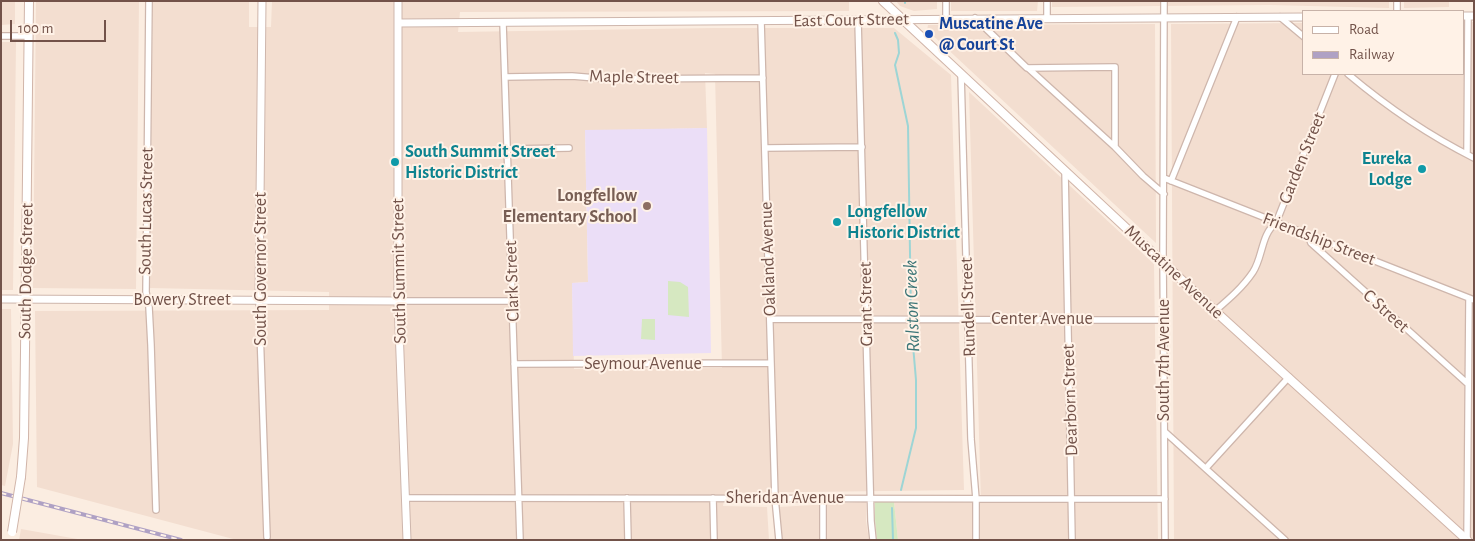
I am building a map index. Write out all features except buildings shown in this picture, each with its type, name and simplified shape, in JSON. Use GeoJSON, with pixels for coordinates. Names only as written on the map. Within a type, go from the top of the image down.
{"type":"FeatureCollection","features":[{"type":"Feature","properties":{"kind":"main road","name":"South Dodge Street"},"geometry":{"type":"LineString","coordinates":[[12,536],[21,477],[24,438],[29,1]]}},
{"type":"Feature","properties":{"kind":"main road","name":"Muscatine Avenue"},"geometry":{"type":"LineString","coordinates":[[883,1],[1215,311],[1467,540]]}},
{"type":"Feature","properties":{"kind":"street","name":"South Lucas Street"},"geometry":{"type":"LineString","coordinates":[[148,1],[146,292],[150,307],[156,510]]}},
{"type":"Feature","properties":{"kind":"street","name":"South Governor Street"},"geometry":{"type":"LineString","coordinates":[[262,1],[259,300],[267,537]]}},
{"type":"Feature","properties":{"kind":"street","name":"South Summit Street"},"geometry":{"type":"LineString","coordinates":[[398,1],[398,301],[407,540]]}},
{"type":"Feature","properties":{"kind":"street"},"geometry":{"type":"LineString","coordinates":[[946,1],[946,18]]}},
{"type":"Feature","properties":{"kind":"street"},"geometry":{"type":"LineString","coordinates":[[1047,1],[1047,18]]}},
{"type":"Feature","properties":{"kind":"street","name":"South 7th Avenue"},"geometry":{"type":"LineString","coordinates":[[1164,1],[1165,540]]}},
{"type":"Feature","properties":{"kind":"street","name":"East Court Street"},"geometry":{"type":"LineString","coordinates":[[398,23],[1302,16]]}},
{"type":"Feature","properties":{"kind":"street"},"geometry":{"type":"LineString","coordinates":[[1467,154],[1468,16]]}},
{"type":"Feature","properties":{"kind":"street"},"geometry":{"type":"LineString","coordinates":[[1171,181],[1237,17]]}},
{"type":"Feature","properties":{"kind":"street"},"geometry":{"type":"LineString","coordinates":[[1280,17],[1302,34]]}},
{"type":"Feature","properties":{"kind":"street"},"geometry":{"type":"LineString","coordinates":[[975,18],[1164,194]]}},
{"type":"Feature","properties":{"kind":"street","name":"Grant Street"},"geometry":{"type":"LineString","coordinates":[[858,20],[873,540]]}},
{"type":"Feature","properties":{"kind":"street","name":"Oakland Avenue"},"geometry":{"type":"LineString","coordinates":[[761,21],[775,498],[779,540]]}},
{"type":"Feature","properties":{"kind":"street","name":"Clark Street"},"geometry":{"type":"LineString","coordinates":[[503,23],[520,540]]}},
{"type":"Feature","properties":{"kind":"street"},"geometry":{"type":"LineString","coordinates":[[1,36],[28,36]]}},
{"type":"Feature","properties":{"kind":"street"},"geometry":{"type":"LineString","coordinates":[[1027,68],[1115,67],[1115,147]]}},
{"type":"Feature","properties":{"kind":"street","name":"Rundell Street"},"geometry":{"type":"LineString","coordinates":[[961,74],[971,439],[976,498],[976,540]]}},
{"type":"Feature","properties":{"kind":"street","name":"Garden Street"},"geometry":{"type":"LineString","coordinates":[[1215,311],[1241,288],[1254,270],[1270,228],[1276,223],[1335,75]]}},
{"type":"Feature","properties":{"kind":"street"},"geometry":{"type":"LineString","coordinates":[[1349,75],[1432,135],[1474,158]]}},
{"type":"Feature","properties":{"kind":"street","name":"Maple Street"},"geometry":{"type":"LineString","coordinates":[[505,77],[572,76],[608,79],[763,78]]}},
{"type":"Feature","properties":{"kind":"street"},"geometry":{"type":"LineString","coordinates":[[507,149],[569,148]]}},
{"type":"Feature","properties":{"kind":"street"},"geometry":{"type":"LineString","coordinates":[[765,148],[862,148]]}},
{"type":"Feature","properties":{"kind":"street","name":"Dearborn Street"},"geometry":{"type":"LineString","coordinates":[[1065,171],[1073,499],[1072,540]]}},
{"type":"Feature","properties":{"kind":"street","name":"Friendship Street"},"geometry":{"type":"LineString","coordinates":[[1164,178],[1471,299]]}},
{"type":"Feature","properties":{"kind":"street","name":"C Street"},"geometry":{"type":"LineString","coordinates":[[1308,235],[1311,244],[1468,384]]}},
{"type":"Feature","properties":{"kind":"street","name":"Bowery Street"},"geometry":{"type":"LineString","coordinates":[[1,299],[512,301]]}},
{"type":"Feature","properties":{"kind":"street"},"geometry":{"type":"LineString","coordinates":[[1467,540],[1471,440],[1468,384],[1471,299]]}},
{"type":"Feature","properties":{"kind":"street","name":"Center Avenue"},"geometry":{"type":"LineString","coordinates":[[770,319],[1164,320]]}},
{"type":"Feature","properties":{"kind":"street","name":"Seymour Avenue"},"geometry":{"type":"LineString","coordinates":[[514,364],[771,363]]}},
{"type":"Feature","properties":{"kind":"street"},"geometry":{"type":"LineString","coordinates":[[1206,468],[1289,378]]}},
{"type":"Feature","properties":{"kind":"street"},"geometry":{"type":"LineString","coordinates":[[1164,432],[1286,540]]}},
{"type":"Feature","properties":{"kind":"street","name":"Sheridan Avenue"},"geometry":{"type":"LineString","coordinates":[[406,498],[1165,499]]}},
{"type":"Feature","properties":{"kind":"street"},"geometry":{"type":"LineString","coordinates":[[627,498],[628,540]]}},
{"type":"Feature","properties":{"kind":"street"},"geometry":{"type":"LineString","coordinates":[[712,498],[714,540]]}},
{"type":"Feature","properties":{"kind":"street"},"geometry":{"type":"LineString","coordinates":[[823,498],[823,540]]}},
{"type":"Feature","properties":{"kind":"shaded area"},"geometry":{"type":"Polygon","coordinates":[[[1,1],[15,1],[15,24],[1,25],[1,1]]]}},
{"type":"Feature","properties":{"kind":"shaded area"},"geometry":{"type":"Polygon","coordinates":[[[36,1],[139,1],[136,289],[33,288],[36,1]]]}},
{"type":"Feature","properties":{"kind":"shaded area"},"geometry":{"type":"Polygon","coordinates":[[[153,1],[249,1],[249,27],[271,27],[272,1],[849,1],[849,11],[460,12],[458,32],[714,28],[894,28],[951,75],[964,490],[725,493],[723,506],[767,507],[769,540],[237,540],[37,487],[35,311],[329,310],[329,292],[150,288],[153,1]],[[705,73],[707,128],[585,131],[588,282],[572,283],[574,369],[722,368],[715,74],[705,73]]]}},
{"type":"Feature","properties":{"kind":"shaded area"},"geometry":{"type":"Polygon","coordinates":[[[896,1],[937,1],[937,9],[914,11],[900,6],[896,1]]]}},
{"type":"Feature","properties":{"kind":"shaded area"},"geometry":{"type":"Polygon","coordinates":[[[951,1],[1038,1],[1037,11],[951,11],[951,1]]]}},
{"type":"Feature","properties":{"kind":"shaded area"},"geometry":{"type":"Polygon","coordinates":[[[1052,1],[1389,1],[1389,8],[1270,5],[1052,7],[1052,1]]]}},
{"type":"Feature","properties":{"kind":"shaded area"},"geometry":{"type":"Polygon","coordinates":[[[1404,1],[1449,1],[1449,7],[1404,8],[1404,1]]]}},
{"type":"Feature","properties":{"kind":"shaded area"},"geometry":{"type":"Polygon","coordinates":[[[1465,22],[1474,22],[1474,540],[1174,540],[1171,24],[1302,23],[1302,75],[1465,75],[1465,22]]]}},
{"type":"Feature","properties":{"kind":"shaded area"},"geometry":{"type":"Polygon","coordinates":[[[1155,24],[1156,243],[927,30],[928,25],[1155,24]]]}},
{"type":"Feature","properties":{"kind":"shaded area"},"geometry":{"type":"Polygon","coordinates":[[[1,42],[16,42],[13,290],[1,290],[1,42]]]}},
{"type":"Feature","properties":{"kind":"shaded area"},"geometry":{"type":"Polygon","coordinates":[[[969,92],[1154,264],[1158,540],[898,540],[894,502],[981,502],[969,92]]]}},
{"type":"Feature","properties":{"kind":"shaded area","name":"Longfellow Elementary School"},"geometry":{"type":"Polygon","coordinates":[[[707,128],[711,353],[573,356],[572,283],[588,282],[585,130],[707,128]]]}},
{"type":"Feature","properties":{"kind":"shaded area"},"geometry":{"type":"Polygon","coordinates":[[[1,309],[11,309],[13,444],[5,486],[1,485],[1,309]]]}},
{"type":"Feature","properties":{"kind":"shaded area"},"geometry":{"type":"Polygon","coordinates":[[[866,502],[869,540],[780,540],[779,507],[866,502]]]}},
{"type":"Feature","properties":{"kind":"shaded area"},"geometry":{"type":"Polygon","coordinates":[[[21,529],[83,540],[19,540],[21,529]]]}},
{"type":"Feature","properties":{"kind":"green space"},"geometry":{"type":"Polygon","coordinates":[[[668,281],[680,282],[688,287],[689,317],[668,315],[668,281]]]}},
{"type":"Feature","properties":{"kind":"green space"},"geometry":{"type":"Polygon","coordinates":[[[642,319],[655,319],[655,340],[641,339],[642,319]]]}},
{"type":"Feature","properties":{"kind":"green space"},"geometry":{"type":"Polygon","coordinates":[[[875,502],[894,502],[898,540],[877,540],[875,502]]]}},
{"type":"Feature","properties":{"kind":"waterway","name":"Ralston Creek"},"geometry":{"type":"LineString","coordinates":[[895,33],[898,40],[899,53],[895,65],[908,126],[911,317]]}},
{"type":"Feature","properties":{"kind":"waterway","name":"Ralston Creek"},"geometry":{"type":"LineString","coordinates":[[901,490],[916,428],[916,380],[911,322]]}},
{"type":"Feature","properties":{"kind":"waterway","name":"Ralston Creek"},"geometry":{"type":"LineString","coordinates":[[892,508],[893,540]]}},
{"type":"Feature","properties":{"kind":"railway"},"geometry":{"type":"LineString","coordinates":[[1,493],[181,540]]}},
{"type":"Feature","properties":{"kind":"place","name":"Muscatine Ave @ Court St"},"geometry":{"type":"Point","coordinates":[929,34]}},
{"type":"Feature","properties":{"kind":"place","name":"South Summit Street Historic District"},"geometry":{"type":"Point","coordinates":[395,162]}},
{"type":"Feature","properties":{"kind":"place","name":"Eureka Lodge"},"geometry":{"type":"Point","coordinates":[1422,169]}},
{"type":"Feature","properties":{"kind":"place","name":"Longfellow Elementary School"},"geometry":{"type":"Point","coordinates":[647,206]}},
{"type":"Feature","properties":{"kind":"place","name":"Longfellow Historic District"},"geometry":{"type":"Point","coordinates":[837,222]}}]}
